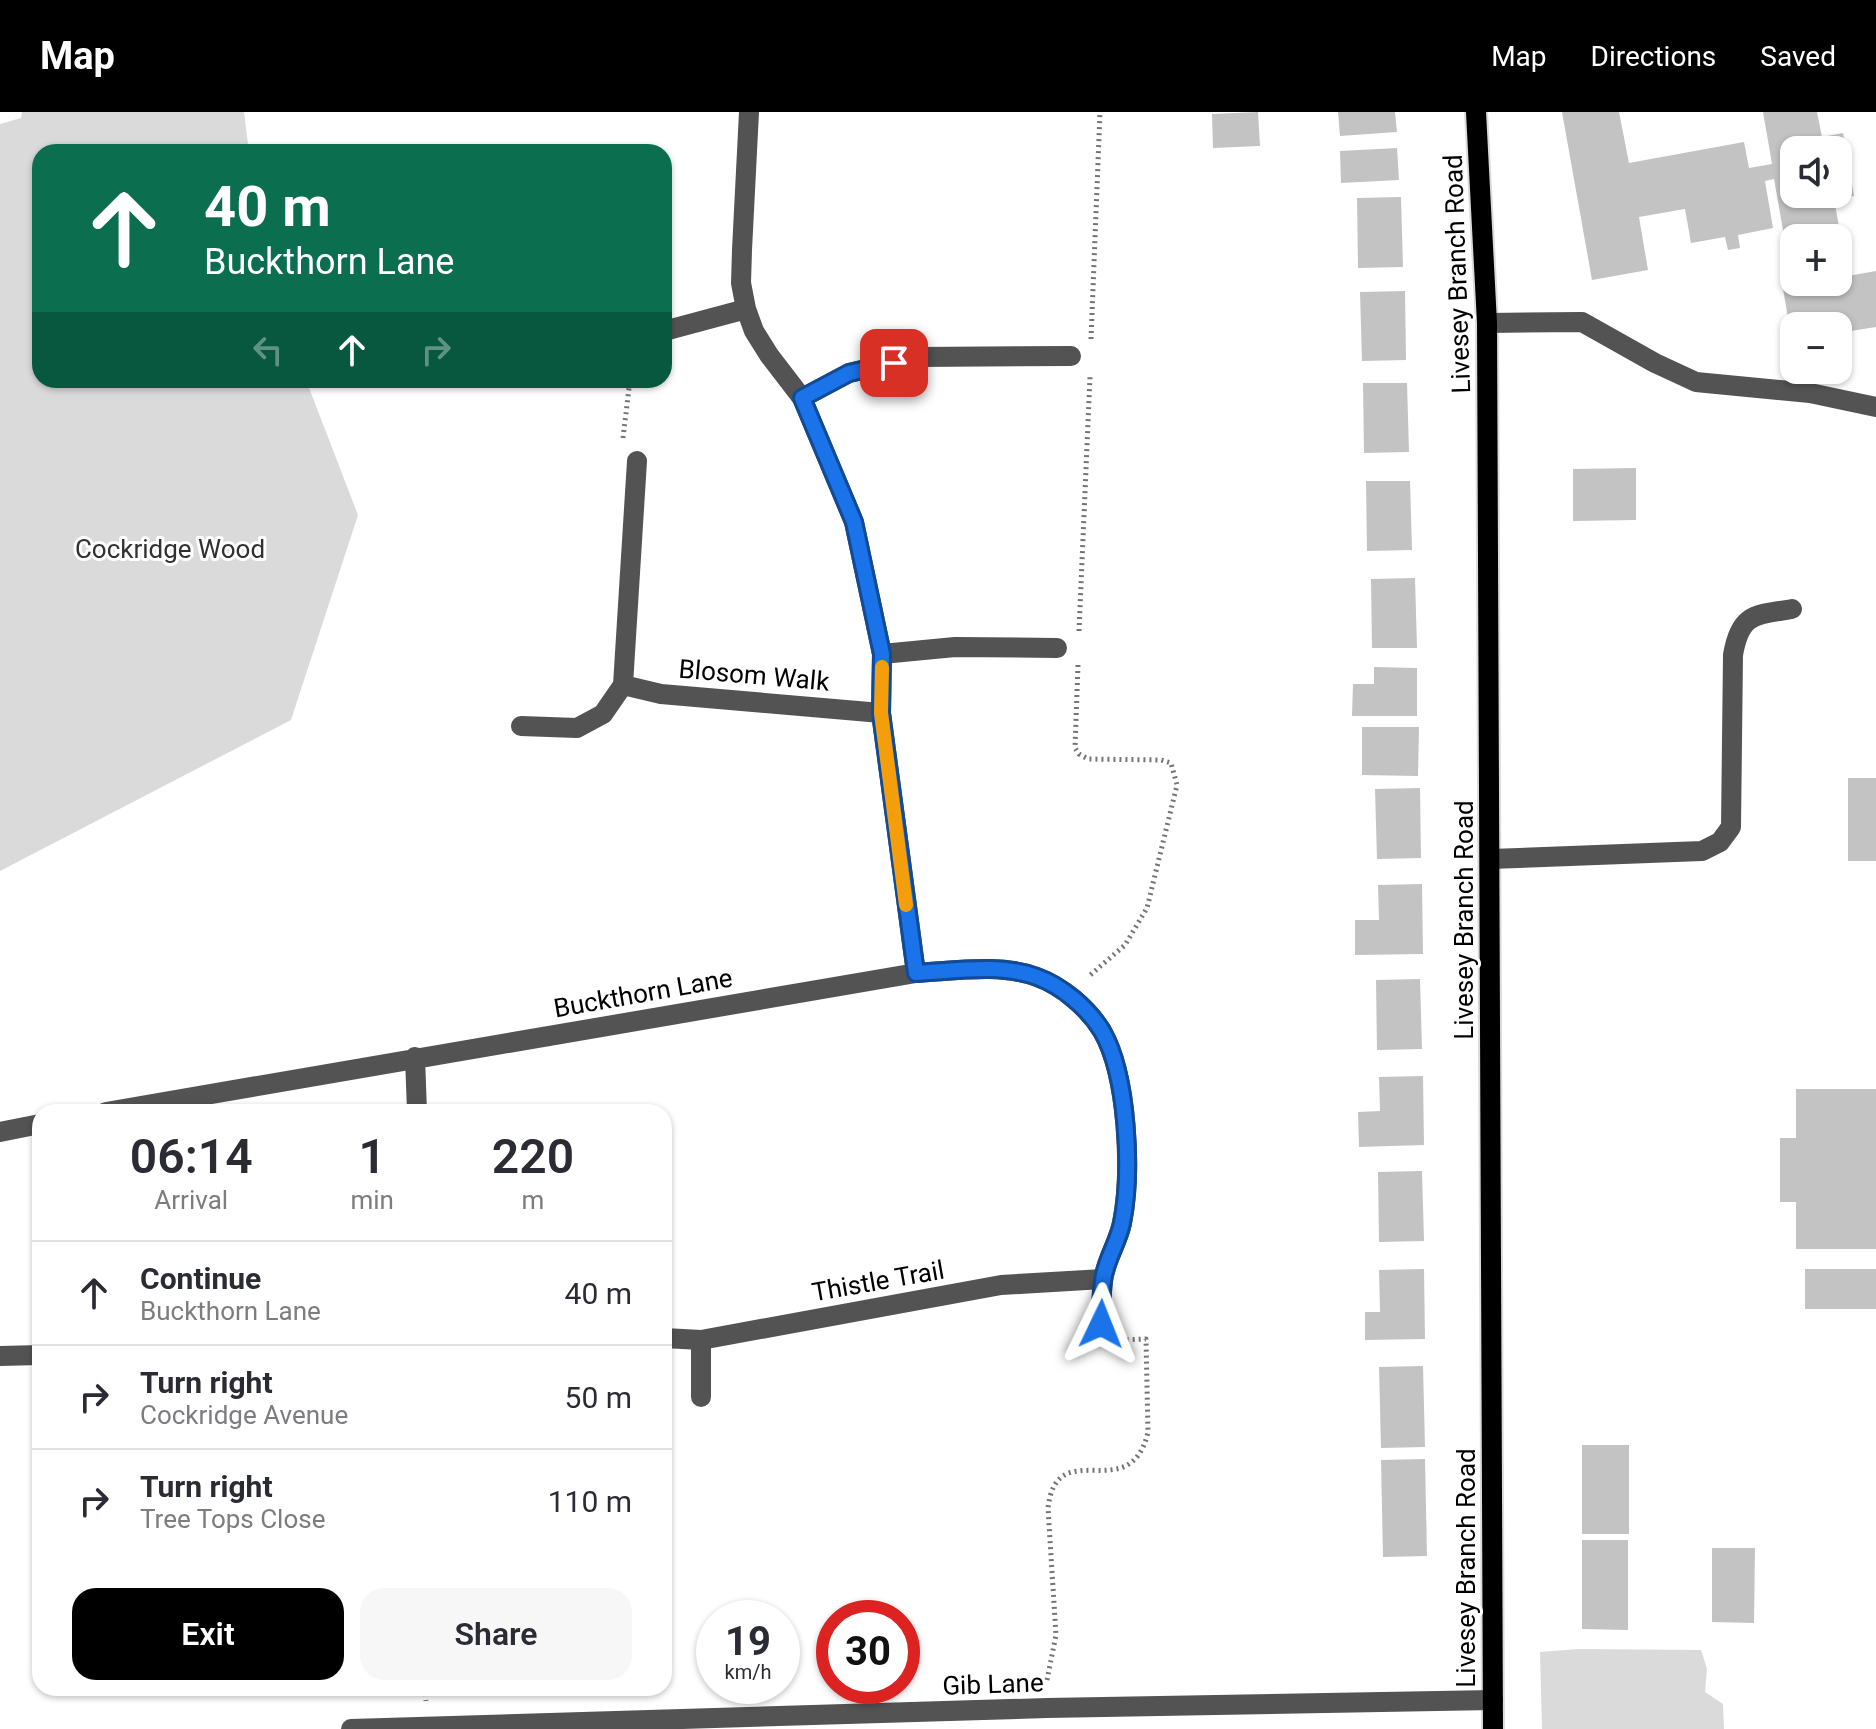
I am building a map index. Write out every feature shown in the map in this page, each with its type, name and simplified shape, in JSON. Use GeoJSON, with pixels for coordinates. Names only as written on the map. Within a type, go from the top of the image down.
{"type":"FeatureCollection","features":[{"type":"Feature","properties":{"kind":"main road","name":"Livesey Branch Road"},"geometry":{"type":"LineString","coordinates":[[1476,112],[1487,323],[1493,1729]]}},
{"type":"Feature","properties":{"kind":"street"},"geometry":{"type":"LineString","coordinates":[[749,112],[741,283],[746,309],[754,331],[769,355],[802,398],[854,522],[882,654],[881,713],[916,973]]}},
{"type":"Feature","properties":{"kind":"street"},"geometry":{"type":"LineString","coordinates":[[672,329],[746,309]]}},
{"type":"Feature","properties":{"kind":"street"},"geometry":{"type":"LineString","coordinates":[[1487,323],[1582,322],[1696,382],[1810,393],[1876,407]]}},
{"type":"Feature","properties":{"kind":"street"},"geometry":{"type":"LineString","coordinates":[[802,398],[849,373],[916,357],[1081,353]]}},
{"type":"Feature","properties":{"kind":"street"},"geometry":{"type":"LineString","coordinates":[[521,726],[577,728],[603,714],[623,685],[637,461]]}},
{"type":"Feature","properties":{"kind":"street"},"geometry":{"type":"LineString","coordinates":[[1490,859],[1702,851],[1720,842],[1731,827],[1733,655],[1736,638],[1742,624],[1754,615],[1792,609]]}},
{"type":"Feature","properties":{"kind":"street"},"geometry":{"type":"LineString","coordinates":[[882,654],[955,647],[1057,648]]}},
{"type":"Feature","properties":{"kind":"street","name":"Blosom Walk"},"geometry":{"type":"LineString","coordinates":[[623,685],[661,694],[881,713]]}},
{"type":"Feature","properties":{"kind":"street","name":"Buckthorn Lane"},"geometry":{"type":"LineString","coordinates":[[151,1104],[916,973],[1017,972],[1037,977],[1086,1010],[1102,1032],[1115,1064],[1127,1145],[1126,1188],[1122,1223],[1103,1279]]}},
{"type":"Feature","properties":{"kind":"street"},"geometry":{"type":"LineString","coordinates":[[415,1057],[417,1104]]}},
{"type":"Feature","properties":{"kind":"street"},"geometry":{"type":"LineString","coordinates":[[0,1132],[32,1126]]}},
{"type":"Feature","properties":{"kind":"street"},"geometry":{"type":"LineString","coordinates":[[1101,1324],[1103,1279]]}},
{"type":"Feature","properties":{"kind":"street","name":"Thistle Trail"},"geometry":{"type":"LineString","coordinates":[[672,1338],[701,1340],[1001,1285],[1103,1279]]}},
{"type":"Feature","properties":{"kind":"street"},"geometry":{"type":"LineString","coordinates":[[701,1340],[701,1397]]}},
{"type":"Feature","properties":{"kind":"street"},"geometry":{"type":"LineString","coordinates":[[0,1356],[32,1355]]}},
{"type":"Feature","properties":{"kind":"street","name":"Gib Lane"},"geometry":{"type":"LineString","coordinates":[[351,1729],[1047,1708],[1493,1700]]}},
{"type":"Feature","properties":{"kind":"street"},"geometry":{"type":"LineString","coordinates":[[1047,1708],[1048,1729]]}},
{"type":"Feature","properties":{"kind":"path"},"geometry":{"type":"LineString","coordinates":[[1081,353],[1100,112]]}},
{"type":"Feature","properties":{"kind":"path"},"geometry":{"type":"LineString","coordinates":[[1079,636],[1090,366]]}},
{"type":"Feature","properties":{"kind":"path"},"geometry":{"type":"LineString","coordinates":[[629,388],[621,454],[637,461]]}},
{"type":"Feature","properties":{"kind":"path"},"geometry":{"type":"LineString","coordinates":[[1067,995],[1125,945],[1138,926],[1147,908],[1177,785],[1171,763],[1161,760],[1088,759],[1079,754],[1075,748],[1079,652]]}},
{"type":"Feature","properties":{"kind":"path"},"geometry":{"type":"LineString","coordinates":[[1047,1708],[1047,1681],[1056,1635],[1048,1508],[1050,1492],[1062,1475],[1070,1471],[1125,1468],[1133,1463],[1146,1443],[1148,1432],[1146,1339],[1101,1342],[1101,1324]]}},
{"type":"Feature","properties":{"kind":"green space","name":"Cockridge Wood"},"geometry":{"type":"Polygon","coordinates":[[[22,112],[244,112],[248,144],[32,144],[32,388],[309,388],[358,515],[291,720],[0,871],[0,124],[21,118],[22,112]]]}},
{"type":"Feature","properties":{"kind":"green space"},"geometry":{"type":"Polygon","coordinates":[[[1579,1649],[1701,1650],[1707,1669],[1705,1692],[1723,1704],[1724,1729],[1542,1729],[1540,1652],[1579,1649]]]}},
{"type":"Feature","properties":{"kind":"building"},"geometry":{"type":"Polygon","coordinates":[[[1258,112],[1260,146],[1213,148],[1212,114],[1258,112]]]}},
{"type":"Feature","properties":{"kind":"building"},"geometry":{"type":"Polygon","coordinates":[[[1338,112],[1395,112],[1397,132],[1340,136],[1338,112]]]}},
{"type":"Feature","properties":{"kind":"building"},"geometry":{"type":"Polygon","coordinates":[[[1562,112],[1619,112],[1629,163],[1744,142],[1749,168],[1772,164],[1763,112],[1817,112],[1822,136],[1780,136],[1780,208],[1836,208],[1839,224],[1782,224],[1774,179],[1765,181],[1773,228],[1738,235],[1740,248],[1728,250],[1725,237],[1691,243],[1685,209],[1639,217],[1648,270],[1592,280],[1562,112]]]}},
{"type":"Feature","properties":{"kind":"building"},"geometry":{"type":"Polygon","coordinates":[[[1397,148],[1399,180],[1341,183],[1340,151],[1397,148]]]}},
{"type":"Feature","properties":{"kind":"building"},"geometry":{"type":"Polygon","coordinates":[[[1401,197],[1403,267],[1358,268],[1357,198],[1401,197]]]}},
{"type":"Feature","properties":{"kind":"building"},"geometry":{"type":"Polygon","coordinates":[[[1876,271],[1876,327],[1852,331],[1852,312],[1787,312],[1784,296],[1852,296],[1852,275],[1876,271]]]}},
{"type":"Feature","properties":{"kind":"building"},"geometry":{"type":"Polygon","coordinates":[[[1405,291],[1406,360],[1362,361],[1360,292],[1405,291]]]}},
{"type":"Feature","properties":{"kind":"building"},"geometry":{"type":"Polygon","coordinates":[[[1363,383],[1407,383],[1409,452],[1364,453],[1363,383]]]}},
{"type":"Feature","properties":{"kind":"building"},"geometry":{"type":"Polygon","coordinates":[[[1636,468],[1636,520],[1573,521],[1573,469],[1636,468]]]}},
{"type":"Feature","properties":{"kind":"building"},"geometry":{"type":"Polygon","coordinates":[[[1366,481],[1410,481],[1412,550],[1367,551],[1366,481]]]}},
{"type":"Feature","properties":{"kind":"building"},"geometry":{"type":"Polygon","coordinates":[[[1415,578],[1417,648],[1372,648],[1371,579],[1415,578]]]}},
{"type":"Feature","properties":{"kind":"building"},"geometry":{"type":"Polygon","coordinates":[[[1374,667],[1417,668],[1417,716],[1352,716],[1353,684],[1374,684],[1374,667]]]}},
{"type":"Feature","properties":{"kind":"building"},"geometry":{"type":"Polygon","coordinates":[[[1362,727],[1419,727],[1418,776],[1362,775],[1362,727]]]}},
{"type":"Feature","properties":{"kind":"building"},"geometry":{"type":"Polygon","coordinates":[[[1848,778],[1876,778],[1876,861],[1848,861],[1848,778]]]}},
{"type":"Feature","properties":{"kind":"building"},"geometry":{"type":"Polygon","coordinates":[[[1420,788],[1421,858],[1377,859],[1375,789],[1420,788]]]}},
{"type":"Feature","properties":{"kind":"building"},"geometry":{"type":"Polygon","coordinates":[[[1422,884],[1423,954],[1355,955],[1355,920],[1379,920],[1378,885],[1422,884]]]}},
{"type":"Feature","properties":{"kind":"building"},"geometry":{"type":"Polygon","coordinates":[[[1420,979],[1422,1049],[1377,1050],[1376,980],[1420,979]]]}},
{"type":"Feature","properties":{"kind":"building"},"geometry":{"type":"Polygon","coordinates":[[[1423,1076],[1424,1145],[1359,1147],[1358,1112],[1380,1111],[1379,1077],[1423,1076]]]}},
{"type":"Feature","properties":{"kind":"building"},"geometry":{"type":"Polygon","coordinates":[[[1796,1089],[1876,1089],[1876,1249],[1796,1249],[1796,1202],[1780,1202],[1780,1138],[1796,1138],[1796,1089]]]}},
{"type":"Feature","properties":{"kind":"building"},"geometry":{"type":"Polygon","coordinates":[[[1422,1171],[1424,1241],[1379,1242],[1378,1172],[1422,1171]]]}},
{"type":"Feature","properties":{"kind":"building"},"geometry":{"type":"Polygon","coordinates":[[[1424,1269],[1425,1339],[1365,1340],[1365,1312],[1380,1312],[1379,1270],[1424,1269]]]}},
{"type":"Feature","properties":{"kind":"building"},"geometry":{"type":"Polygon","coordinates":[[[1805,1269],[1876,1269],[1876,1309],[1805,1309],[1805,1269]]]}},
{"type":"Feature","properties":{"kind":"building"},"geometry":{"type":"Polygon","coordinates":[[[1423,1366],[1425,1447],[1381,1448],[1379,1367],[1423,1366]]]}},
{"type":"Feature","properties":{"kind":"building"},"geometry":{"type":"Polygon","coordinates":[[[1582,1445],[1629,1445],[1629,1534],[1582,1534],[1582,1445]]]}},
{"type":"Feature","properties":{"kind":"building"},"geometry":{"type":"Polygon","coordinates":[[[1425,1459],[1427,1556],[1383,1557],[1381,1460],[1425,1459]]]}},
{"type":"Feature","properties":{"kind":"building"},"geometry":{"type":"Polygon","coordinates":[[[1582,1540],[1628,1540],[1628,1630],[1582,1629],[1582,1540]]]}},
{"type":"Feature","properties":{"kind":"building"},"geometry":{"type":"Polygon","coordinates":[[[1712,1548],[1755,1548],[1754,1623],[1712,1622],[1712,1548]]]}},
{"type":"Feature","properties":{"kind":"slow traffic"},"geometry":{"type":"LineString","coordinates":[[882,667],[881,713],[906,905]]}},
{"type":"Feature","properties":{"kind":"route"},"geometry":{"type":"LineString","coordinates":[[894,363],[849,373],[802,398],[854,522],[882,654],[881,713],[916,973],[993,970],[1037,977],[1054,985],[1086,1010],[1102,1032],[1115,1064],[1127,1145],[1122,1223],[1103,1279],[1101,1324]]}}]}
